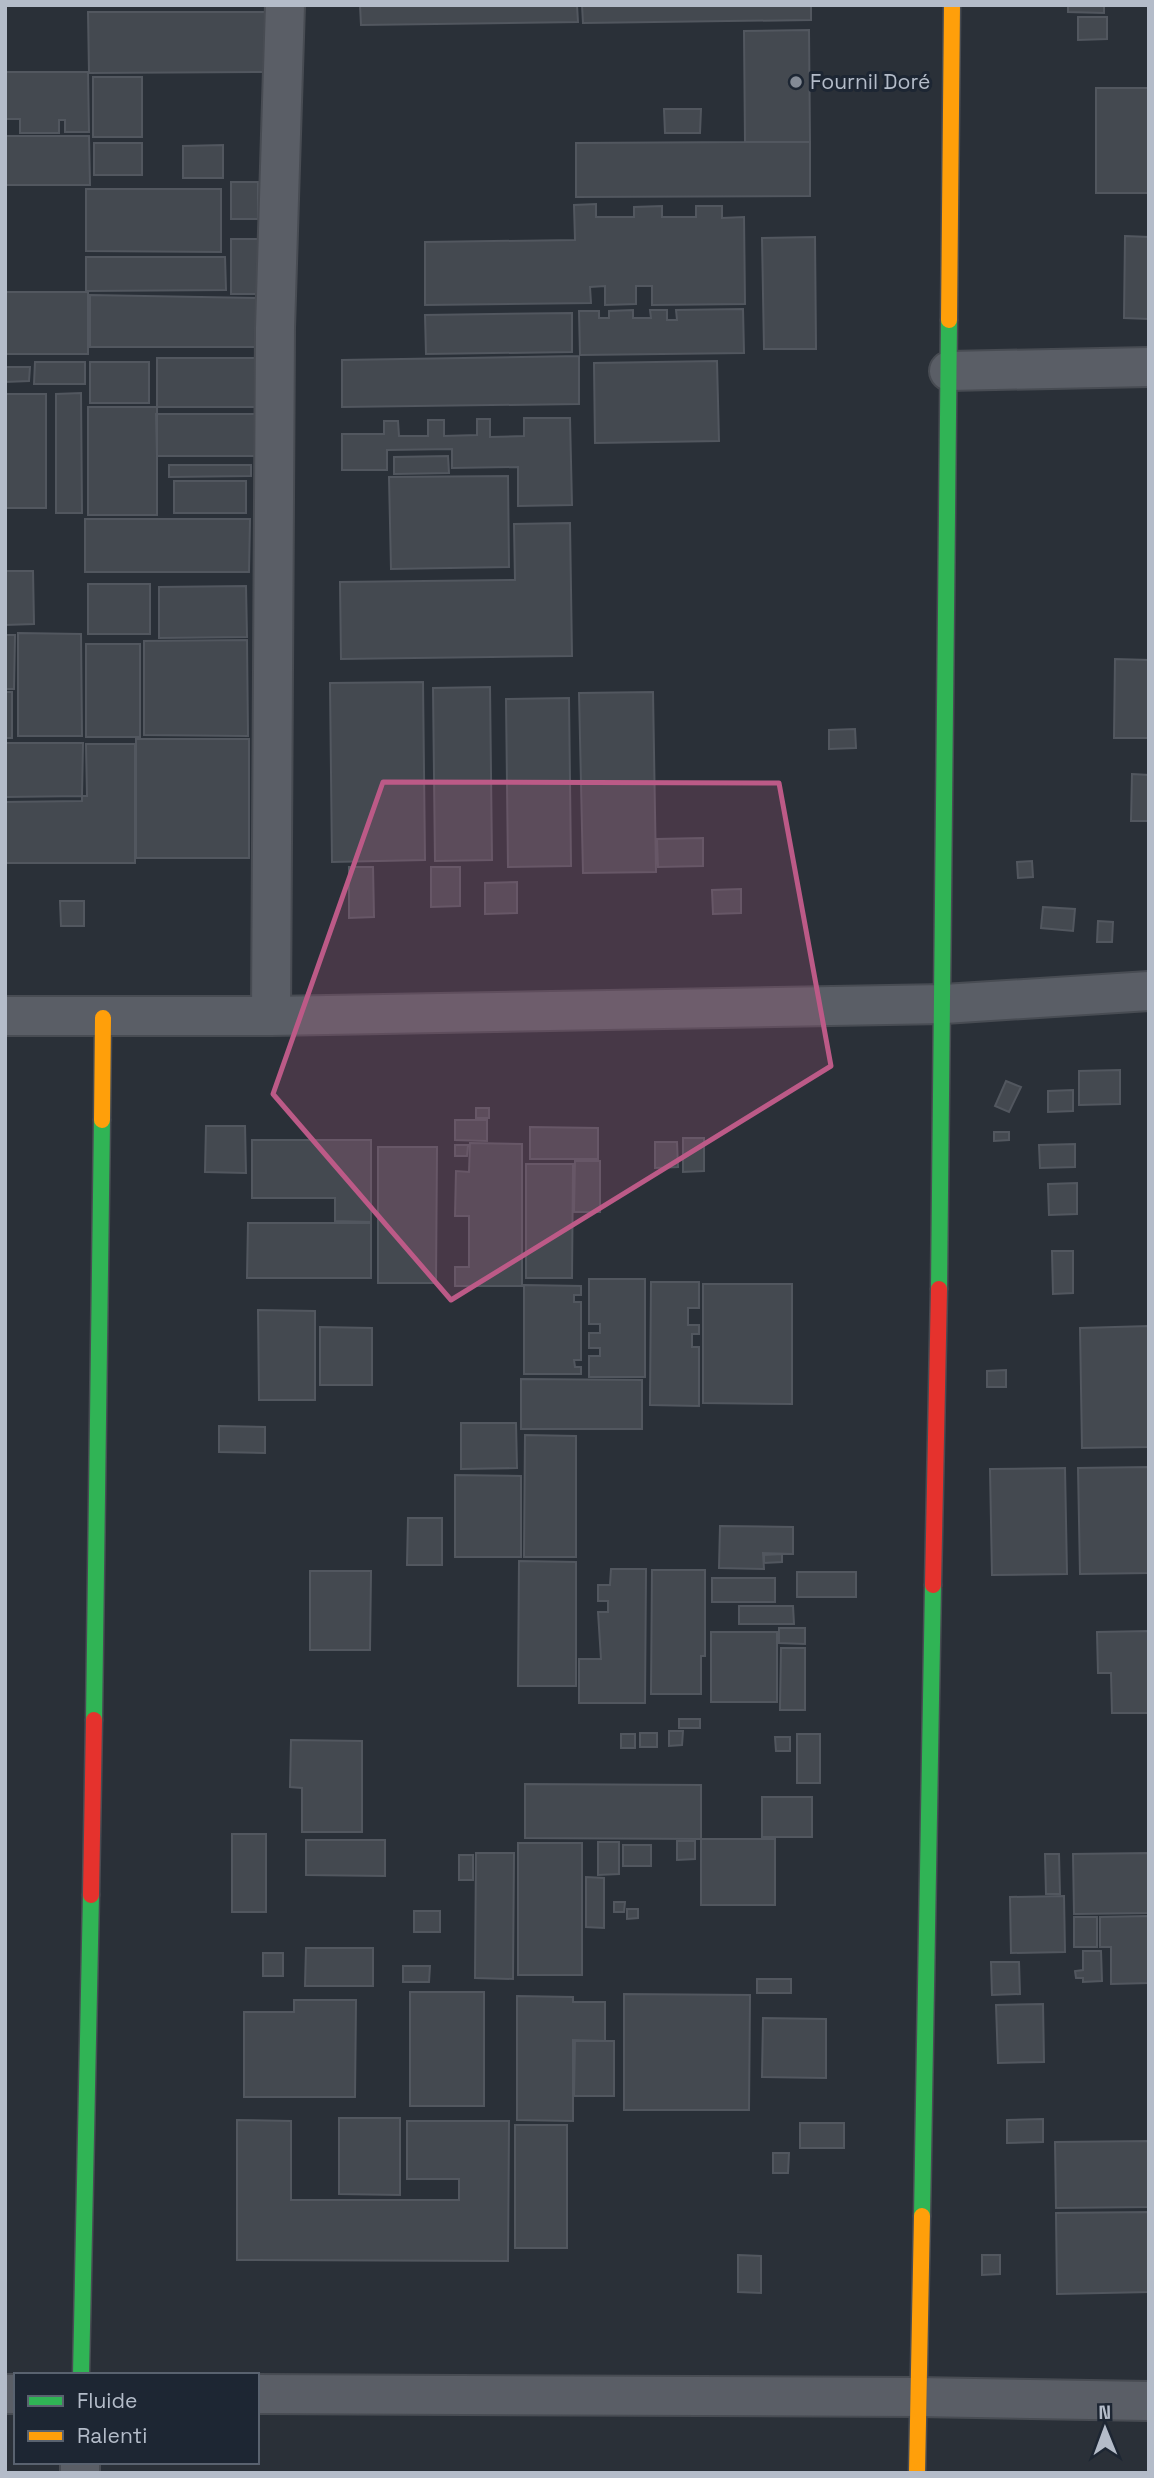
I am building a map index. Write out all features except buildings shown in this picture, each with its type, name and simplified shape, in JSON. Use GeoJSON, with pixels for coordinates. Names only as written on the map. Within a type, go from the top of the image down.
{"type":"FeatureCollection","features":[{"type":"Feature","properties":{"kind":"street"},"geometry":{"type":"LineString","coordinates":[[271,1016],[275,328],[285,5]]}},
{"type":"Feature","properties":{"kind":"street"},"geometry":{"type":"LineString","coordinates":[[917,2473],[944,1004],[953,5]]}},
{"type":"Feature","properties":{"kind":"street"},"geometry":{"type":"LineString","coordinates":[[949,371],[1149,367]]}},
{"type":"Feature","properties":{"kind":"street"},"geometry":{"type":"LineString","coordinates":[[5,1016],[271,1016],[944,1004],[1149,992]]}},
{"type":"Feature","properties":{"kind":"street"},"geometry":{"type":"LineString","coordinates":[[81,2373],[100,1431],[103,1018]]}},
{"type":"Feature","properties":{"kind":"street"},"geometry":{"type":"LineString","coordinates":[[259,2395],[918,2397],[1149,2401]]}},
{"type":"Feature","properties":{"kind":"highlighted area"},"geometry":{"type":"Polygon","coordinates":[[[383,782],[779,783],[831,1066],[451,1300],[273,1094],[383,782]]]}},
{"type":"Feature","properties":{"kind":"traffic: fast"},"geometry":{"type":"LineString","coordinates":[[939,1289],[949,320]]}},
{"type":"Feature","properties":{"kind":"traffic: fast"},"geometry":{"type":"LineString","coordinates":[[94,1720],[102,1120]]}},
{"type":"Feature","properties":{"kind":"traffic: fast"},"geometry":{"type":"LineString","coordinates":[[922,2216],[933,1585]]}},
{"type":"Feature","properties":{"kind":"traffic: fast"},"geometry":{"type":"LineString","coordinates":[[81,2373],[91,1895]]}},
{"type":"Feature","properties":{"kind":"traffic: slow"},"geometry":{"type":"LineString","coordinates":[[949,320],[952,5]]}},
{"type":"Feature","properties":{"kind":"traffic: slow"},"geometry":{"type":"LineString","coordinates":[[102,1120],[103,1018]]}},
{"type":"Feature","properties":{"kind":"traffic: slow"},"geometry":{"type":"LineString","coordinates":[[917,2473],[922,2216]]}},
{"type":"Feature","properties":{"kind":"traffic: jam"},"geometry":{"type":"LineString","coordinates":[[933,1585],[939,1289]]}},
{"type":"Feature","properties":{"kind":"traffic: jam"},"geometry":{"type":"LineString","coordinates":[[91,1895],[94,1720]]}},
{"type":"Feature","properties":{"kind":"place","name":"Fournil Doré"},"geometry":{"type":"Point","coordinates":[796,82]}}]}
